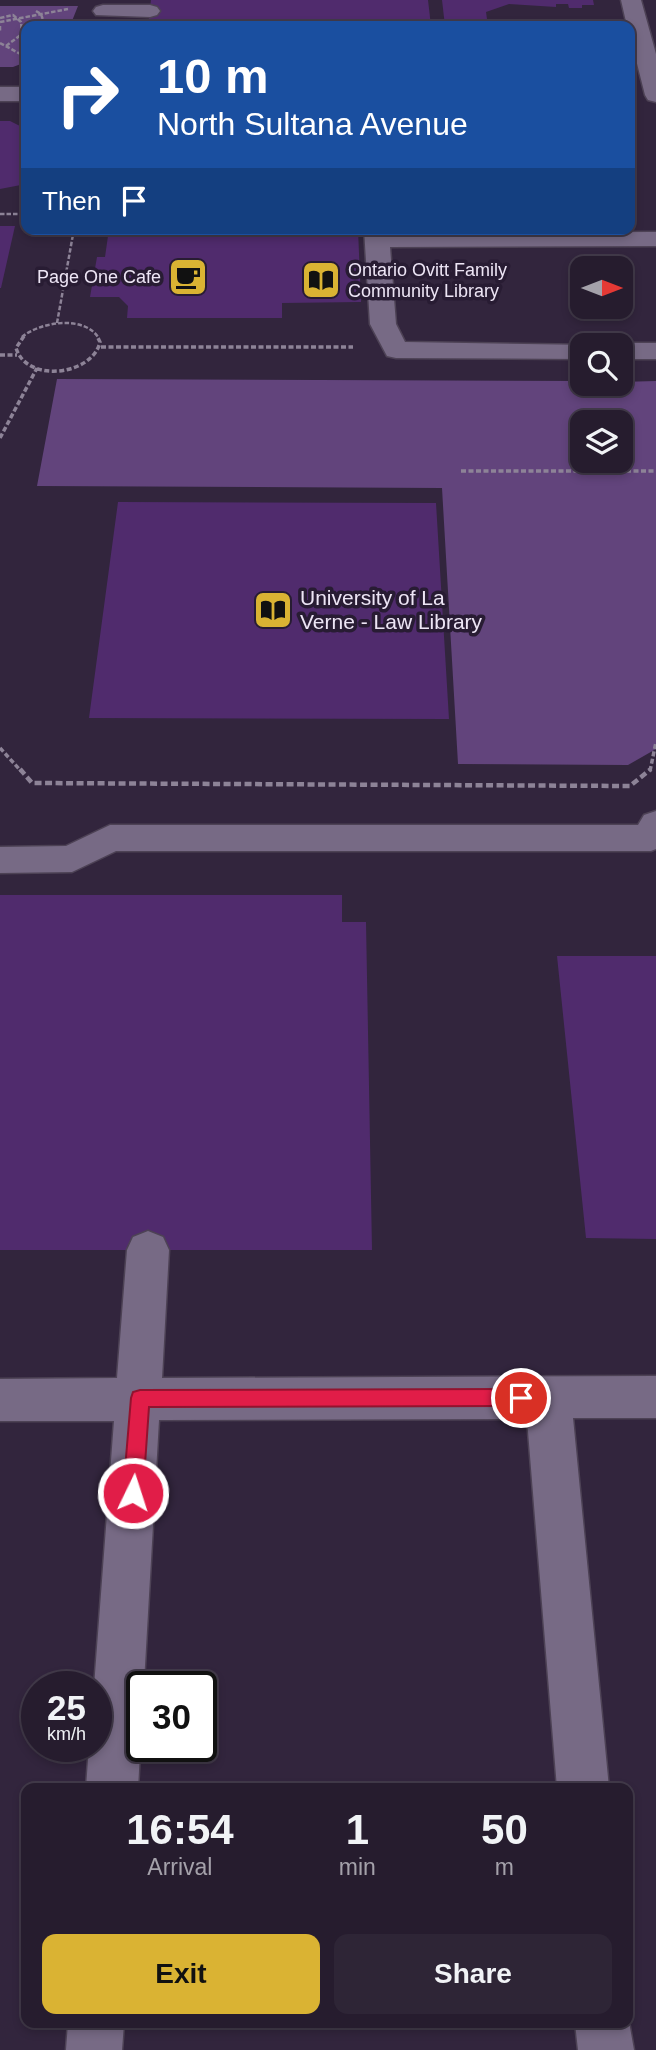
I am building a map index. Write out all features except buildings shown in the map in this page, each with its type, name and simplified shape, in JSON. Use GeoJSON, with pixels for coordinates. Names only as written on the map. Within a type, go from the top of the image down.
{"type":"FeatureCollection","features":[{"type":"Feature","properties":{"kind":"street"},"geometry":{"type":"LineString","coordinates":[[631,0],[656,93],[635,92]]}},
{"type":"Feature","properties":{"kind":"street"},"geometry":{"type":"LineString","coordinates":[[103,13],[149,11]]}},
{"type":"Feature","properties":{"kind":"street"},"geometry":{"type":"LineString","coordinates":[[0,94],[21,94]]}},
{"type":"Feature","properties":{"kind":"street"},"geometry":{"type":"LineString","coordinates":[[570,351],[396,350],[383,324],[376,235],[656,239]]}},
{"type":"Feature","properties":{"kind":"street"},"geometry":{"type":"LineString","coordinates":[[633,351],[656,351]]}},
{"type":"Feature","properties":{"kind":"street"},"geometry":{"type":"LineString","coordinates":[[0,859],[72,859],[110,838],[654,831]]}},
{"type":"Feature","properties":{"kind":"street"},"geometry":{"type":"LineString","coordinates":[[112,1783],[148,1250]]}},
{"type":"Feature","properties":{"kind":"street"},"geometry":{"type":"LineString","coordinates":[[0,1400],[656,1397]]}},
{"type":"Feature","properties":{"kind":"street"},"geometry":{"type":"LineString","coordinates":[[548,1398],[583,1783]]}},
{"type":"Feature","properties":{"kind":"street"},"geometry":{"type":"LineString","coordinates":[[94,2050],[96,2028]]}},
{"type":"Feature","properties":{"kind":"street"},"geometry":{"type":"LineString","coordinates":[[604,2028],[606,2050]]}},
{"type":"Feature","properties":{"kind":"path"},"geometry":{"type":"LineString","coordinates":[[0,32],[0,24],[79,7]]}},
{"type":"Feature","properties":{"kind":"path"},"geometry":{"type":"LineString","coordinates":[[36,11],[41,14],[43,21]]}},
{"type":"Feature","properties":{"kind":"path"},"geometry":{"type":"LineString","coordinates":[[0,18],[12,14],[21,24]]}},
{"type":"Feature","properties":{"kind":"path"},"geometry":{"type":"LineString","coordinates":[[6,46],[21,36]]}},
{"type":"Feature","properties":{"kind":"path"},"geometry":{"type":"LineString","coordinates":[[0,43],[21,54]]}},
{"type":"Feature","properties":{"kind":"path"},"geometry":{"type":"LineString","coordinates":[[0,214],[21,214]]}},
{"type":"Feature","properties":{"kind":"path"},"geometry":{"type":"LineString","coordinates":[[57,323],[73,235]]}},
{"type":"Feature","properties":{"kind":"path"},"geometry":{"type":"LineString","coordinates":[[17,355],[16,348],[24,335],[33,329],[57,323],[71,324],[95,332],[102,347]]}},
{"type":"Feature","properties":{"kind":"path"},"geometry":{"type":"LineString","coordinates":[[0,355],[17,355],[37,368],[65,370],[89,362],[102,347],[358,347],[383,324]]}},
{"type":"Feature","properties":{"kind":"path"},"geometry":{"type":"LineString","coordinates":[[0,438],[37,368]]}},
{"type":"Feature","properties":{"kind":"path"},"geometry":{"type":"LineString","coordinates":[[461,471],[656,471]]}},
{"type":"Feature","properties":{"kind":"path"},"geometry":{"type":"LineString","coordinates":[[0,748],[32,783],[629,786],[650,772],[656,742]]}},
{"type":"Feature","properties":{"kind":"shaded area"},"geometry":{"type":"Polygon","coordinates":[[[0,6],[78,6],[72,21],[21,21],[21,64],[0,67],[0,6]]]}},
{"type":"Feature","properties":{"kind":"shaded area"},"geometry":{"type":"Polygon","coordinates":[[[57,379],[570,381],[570,396],[633,396],[633,382],[656,381],[656,749],[628,765],[458,764],[442,488],[37,486],[57,379]]]}},
{"type":"Feature","properties":{"kind":"place","name":"Page One Cafe"},"geometry":{"type":"Point","coordinates":[188,277]}},
{"type":"Feature","properties":{"kind":"place","name":"Ontario Ovitt Family Community Library"},"geometry":{"type":"Point","coordinates":[321,280]}},
{"type":"Feature","properties":{"kind":"place","name":"University of La Verne - Law Library"},"geometry":{"type":"Point","coordinates":[273,610]}},
{"type":"Feature","properties":{"kind":"route"},"geometry":{"type":"LineString","coordinates":[[133,1493],[140,1398],[521,1398]]}}]}
